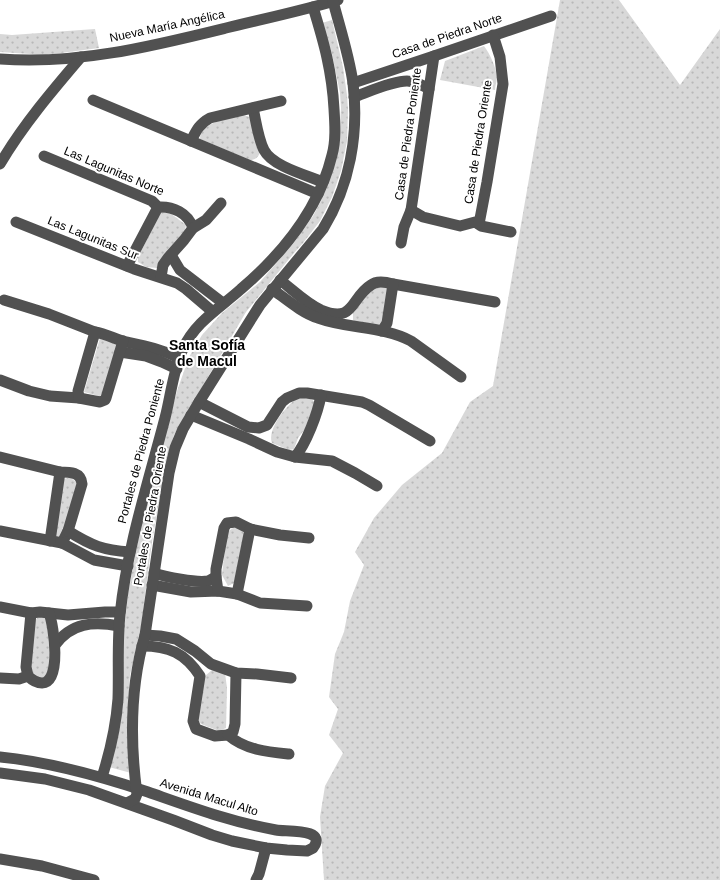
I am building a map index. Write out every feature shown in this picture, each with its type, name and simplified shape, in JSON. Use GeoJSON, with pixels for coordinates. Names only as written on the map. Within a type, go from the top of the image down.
{"type":"FeatureCollection","features":[{"type":"Feature","properties":{"kind":"street","name":"Nueva María Angélica"},"geometry":{"type":"LineString","coordinates":[[0,59],[43,60],[81,57],[159,44],[335,1]]}},
{"type":"Feature","properties":{"kind":"street","name":"Portales de Piedra Oriente"},"geometry":{"type":"LineString","coordinates":[[136,788],[132,729],[134,690],[144,641],[172,459],[179,439],[191,415],[260,305],[331,217],[342,192],[350,163],[354,130],[353,83],[335,1]]}},
{"type":"Feature","properties":{"kind":"street","name":"Portales de Piedra Poniente"},"geometry":{"type":"LineString","coordinates":[[102,777],[116,717],[120,612],[130,552],[178,363],[188,339],[200,324],[253,279],[294,233],[318,194],[329,164],[333,149],[335,112],[333,88],[329,62],[313,7]]}},
{"type":"Feature","properties":{"kind":"street","name":"Casa de Piedra Norte"},"geometry":{"type":"LineString","coordinates":[[353,83],[551,16]]}},
{"type":"Feature","properties":{"kind":"street","name":"Casa de Piedra Oriente"},"geometry":{"type":"LineString","coordinates":[[478,224],[503,84],[500,58],[493,36]]}},
{"type":"Feature","properties":{"kind":"street","name":"Casa de Piedra Poniente"},"geometry":{"type":"LineString","coordinates":[[401,243],[404,227],[411,210],[434,56]]}},
{"type":"Feature","properties":{"kind":"street"},"geometry":{"type":"LineString","coordinates":[[0,164],[36,110],[81,57]]}},
{"type":"Feature","properties":{"kind":"street"},"geometry":{"type":"LineString","coordinates":[[354,97],[395,83],[407,81],[418,83],[429,89]]}},
{"type":"Feature","properties":{"kind":"street"},"geometry":{"type":"LineString","coordinates":[[93,100],[318,194]]}},
{"type":"Feature","properties":{"kind":"street"},"geometry":{"type":"LineString","coordinates":[[191,141],[197,128],[205,121],[216,116],[280,101]]}},
{"type":"Feature","properties":{"kind":"street"},"geometry":{"type":"LineString","coordinates":[[253,108],[265,153],[277,163],[323,182]]}},
{"type":"Feature","properties":{"kind":"street"},"geometry":{"type":"LineString","coordinates":[[249,165],[256,162],[265,153]]}},
{"type":"Feature","properties":{"kind":"street","name":"Las Lagunitas Norte"},"geometry":{"type":"LineString","coordinates":[[44,156],[152,201],[158,207],[165,206],[176,209],[191,222],[193,228]]}},
{"type":"Feature","properties":{"kind":"street"},"geometry":{"type":"LineString","coordinates":[[161,277],[164,265],[171,255],[193,228],[206,220],[221,202]]}},
{"type":"Feature","properties":{"kind":"street"},"geometry":{"type":"LineString","coordinates":[[127,266],[158,207]]}},
{"type":"Feature","properties":{"kind":"street"},"geometry":{"type":"LineString","coordinates":[[411,210],[424,217],[460,226],[475,222],[490,228],[511,232]]}},
{"type":"Feature","properties":{"kind":"street","name":"Las Lagunitas Sur"},"geometry":{"type":"LineString","coordinates":[[16,222],[177,284],[186,289],[213,312]]}},
{"type":"Feature","properties":{"kind":"street"},"geometry":{"type":"LineString","coordinates":[[171,255],[180,270],[224,303]]}},
{"type":"Feature","properties":{"kind":"street"},"geometry":{"type":"LineString","coordinates":[[276,285],[321,310],[336,313],[344,313],[350,310],[362,293],[371,284],[377,282],[495,302]]}},
{"type":"Feature","properties":{"kind":"street"},"geometry":{"type":"LineString","coordinates":[[382,331],[386,322],[393,284]]}},
{"type":"Feature","properties":{"kind":"street"},"geometry":{"type":"LineString","coordinates":[[276,285],[316,318],[403,337],[412,341],[461,377]]}},
{"type":"Feature","properties":{"kind":"street"},"geometry":{"type":"LineString","coordinates":[[4,300],[103,334],[122,347],[149,346],[169,353],[178,363]]}},
{"type":"Feature","properties":{"kind":"street"},"geometry":{"type":"LineString","coordinates":[[350,310],[351,324],[356,327]]}},
{"type":"Feature","properties":{"kind":"street"},"geometry":{"type":"LineString","coordinates":[[79,398],[78,390],[95,332]]}},
{"type":"Feature","properties":{"kind":"street"},"geometry":{"type":"LineString","coordinates":[[0,380],[29,391],[50,396],[100,402],[106,398],[122,347]]}},
{"type":"Feature","properties":{"kind":"street"},"geometry":{"type":"LineString","coordinates":[[267,448],[264,438],[267,425],[282,402],[292,395],[307,392],[369,404],[430,441]]}},
{"type":"Feature","properties":{"kind":"street"},"geometry":{"type":"LineString","coordinates":[[295,457],[301,450],[318,410],[321,396]]}},
{"type":"Feature","properties":{"kind":"street"},"geometry":{"type":"LineString","coordinates":[[199,402],[248,427],[259,428],[267,425]]}},
{"type":"Feature","properties":{"kind":"street"},"geometry":{"type":"LineString","coordinates":[[191,415],[277,452],[295,457],[332,461],[377,486]]}},
{"type":"Feature","properties":{"kind":"street"},"geometry":{"type":"LineString","coordinates":[[0,457],[60,472],[74,473],[82,479],[68,531],[62,543]]}},
{"type":"Feature","properties":{"kind":"street"},"geometry":{"type":"LineString","coordinates":[[50,541],[60,472]]}},
{"type":"Feature","properties":{"kind":"street"},"geometry":{"type":"LineString","coordinates":[[218,591],[216,577],[225,525],[232,521],[250,529],[309,538]]}},
{"type":"Feature","properties":{"kind":"street"},"geometry":{"type":"LineString","coordinates":[[237,594],[250,529]]}},
{"type":"Feature","properties":{"kind":"street"},"geometry":{"type":"LineString","coordinates":[[0,531],[62,543],[94,560],[128,566]]}},
{"type":"Feature","properties":{"kind":"street"},"geometry":{"type":"LineString","coordinates":[[68,531],[90,544],[112,550],[130,552]]}},
{"type":"Feature","properties":{"kind":"street"},"geometry":{"type":"LineString","coordinates":[[154,573],[197,581],[207,581],[216,577]]}},
{"type":"Feature","properties":{"kind":"street"},"geometry":{"type":"LineString","coordinates":[[152,586],[192,592],[218,591],[237,594],[260,603],[307,606]]}},
{"type":"Feature","properties":{"kind":"street"},"geometry":{"type":"LineString","coordinates":[[0,607],[31,613],[40,612],[74,616],[99,612],[120,612]]}},
{"type":"Feature","properties":{"kind":"street"},"geometry":{"type":"LineString","coordinates":[[31,613],[26,667],[28,676],[33,681],[40,683],[47,682],[53,671],[55,645],[53,626],[49,613]]}},
{"type":"Feature","properties":{"kind":"street"},"geometry":{"type":"LineString","coordinates":[[55,645],[67,632],[80,626],[93,624],[119,626]]}},
{"type":"Feature","properties":{"kind":"street"},"geometry":{"type":"LineString","coordinates":[[144,641],[160,636],[176,640],[195,651],[211,664],[236,673],[291,678]]}},
{"type":"Feature","properties":{"kind":"street"},"geometry":{"type":"LineString","coordinates":[[144,641],[179,654],[191,664],[200,676]]}},
{"type":"Feature","properties":{"kind":"street"},"geometry":{"type":"LineString","coordinates":[[211,664],[200,676],[193,721],[196,728],[206,733],[215,736],[228,735],[233,732],[235,724],[236,673]]}},
{"type":"Feature","properties":{"kind":"street"},"geometry":{"type":"LineString","coordinates":[[0,678],[18,679],[28,676]]}},
{"type":"Feature","properties":{"kind":"street"},"geometry":{"type":"LineString","coordinates":[[228,735],[234,740],[254,749],[289,754]]}},
{"type":"Feature","properties":{"kind":"street","name":"Avenida Macul Alto"},"geometry":{"type":"LineString","coordinates":[[0,757],[50,764],[102,777],[219,817],[249,825],[280,831],[311,833],[316,840],[316,846],[307,851],[266,848],[232,841],[89,790],[45,779],[0,773]]}},
{"type":"Feature","properties":{"kind":"street"},"geometry":{"type":"LineString","coordinates":[[45,779],[43,776],[44,767],[50,764]]}},
{"type":"Feature","properties":{"kind":"street"},"geometry":{"type":"LineString","coordinates":[[127,803],[135,799],[137,794],[136,788]]}},
{"type":"Feature","properties":{"kind":"street"},"geometry":{"type":"LineString","coordinates":[[173,820],[177,819],[184,811],[182,804]]}},
{"type":"Feature","properties":{"kind":"street"},"geometry":{"type":"LineString","coordinates":[[256,880],[266,848]]}},
{"type":"Feature","properties":{"kind":"street"},"geometry":{"type":"LineString","coordinates":[[0,859],[42,866],[78,878],[94,880]]}},
{"type":"Feature","properties":{"kind":"shaded area"},"geometry":{"type":"Polygon","coordinates":[[[560,0],[619,0],[680,85],[720,29],[720,880],[324,880],[320,817],[325,786],[343,753],[329,735],[338,709],[329,697],[335,654],[344,632],[350,601],[364,565],[355,552],[374,518],[402,485],[442,453],[470,402],[493,386],[560,0]]]}},
{"type":"Feature","properties":{"kind":"shaded area"},"geometry":{"type":"Polygon","coordinates":[[[332,20],[343,67],[348,110],[347,141],[341,171],[332,197],[320,221],[246,312],[174,435],[167,458],[152,542],[141,627],[130,675],[127,721],[131,773],[109,767],[128,594],[148,496],[177,391],[189,357],[202,335],[222,313],[260,282],[293,244],[321,201],[340,123],[341,108],[332,54],[322,23],[332,20]]]}},
{"type":"Feature","properties":{"kind":"shaded area"},"geometry":{"type":"Polygon","coordinates":[[[95,29],[99,48],[46,55],[0,52],[0,34],[12,35],[95,29]]]}},
{"type":"Feature","properties":{"kind":"shaded area"},"geometry":{"type":"Polygon","coordinates":[[[484,46],[497,77],[495,90],[440,80],[445,61],[484,46]]]}},
{"type":"Feature","properties":{"kind":"shaded area"},"geometry":{"type":"Polygon","coordinates":[[[243,115],[250,117],[260,152],[255,159],[250,160],[200,139],[201,133],[210,125],[224,119],[243,115]]]}},
{"type":"Feature","properties":{"kind":"shaded area"},"geometry":{"type":"Polygon","coordinates":[[[161,212],[170,213],[186,225],[184,235],[157,268],[146,267],[138,262],[138,257],[161,212]]]}},
{"type":"Feature","properties":{"kind":"shaded area"},"geometry":{"type":"Polygon","coordinates":[[[380,286],[389,288],[384,318],[378,326],[360,325],[353,320],[353,313],[371,289],[380,286]]]}},
{"type":"Feature","properties":{"kind":"shaded area"},"geometry":{"type":"Polygon","coordinates":[[[100,338],[118,343],[102,397],[84,392],[100,338]]]}},
{"type":"Feature","properties":{"kind":"shaded area"},"geometry":{"type":"Polygon","coordinates":[[[297,398],[310,399],[315,403],[305,429],[298,438],[294,449],[289,450],[272,443],[271,437],[278,418],[297,398]]]}},
{"type":"Feature","properties":{"kind":"shaded area"},"geometry":{"type":"Polygon","coordinates":[[[70,477],[77,483],[64,530],[60,538],[54,537],[64,479],[70,477]]]}},
{"type":"Feature","properties":{"kind":"shaded area"},"geometry":{"type":"Polygon","coordinates":[[[233,528],[241,528],[244,534],[234,583],[228,586],[222,575],[227,532],[233,528]]]}},
{"type":"Feature","properties":{"kind":"shaded area"},"geometry":{"type":"Polygon","coordinates":[[[43,616],[50,624],[49,674],[40,679],[30,670],[34,622],[37,618],[43,616]]]}},
{"type":"Feature","properties":{"kind":"shaded area"},"geometry":{"type":"Polygon","coordinates":[[[212,670],[225,673],[227,688],[226,728],[219,731],[201,724],[197,719],[205,676],[212,670]]]}},
{"type":"Feature","properties":{"kind":"district","name":"Santa Sofía de Macul"},"geometry":{"type":"Point","coordinates":[207,354]}}]}
